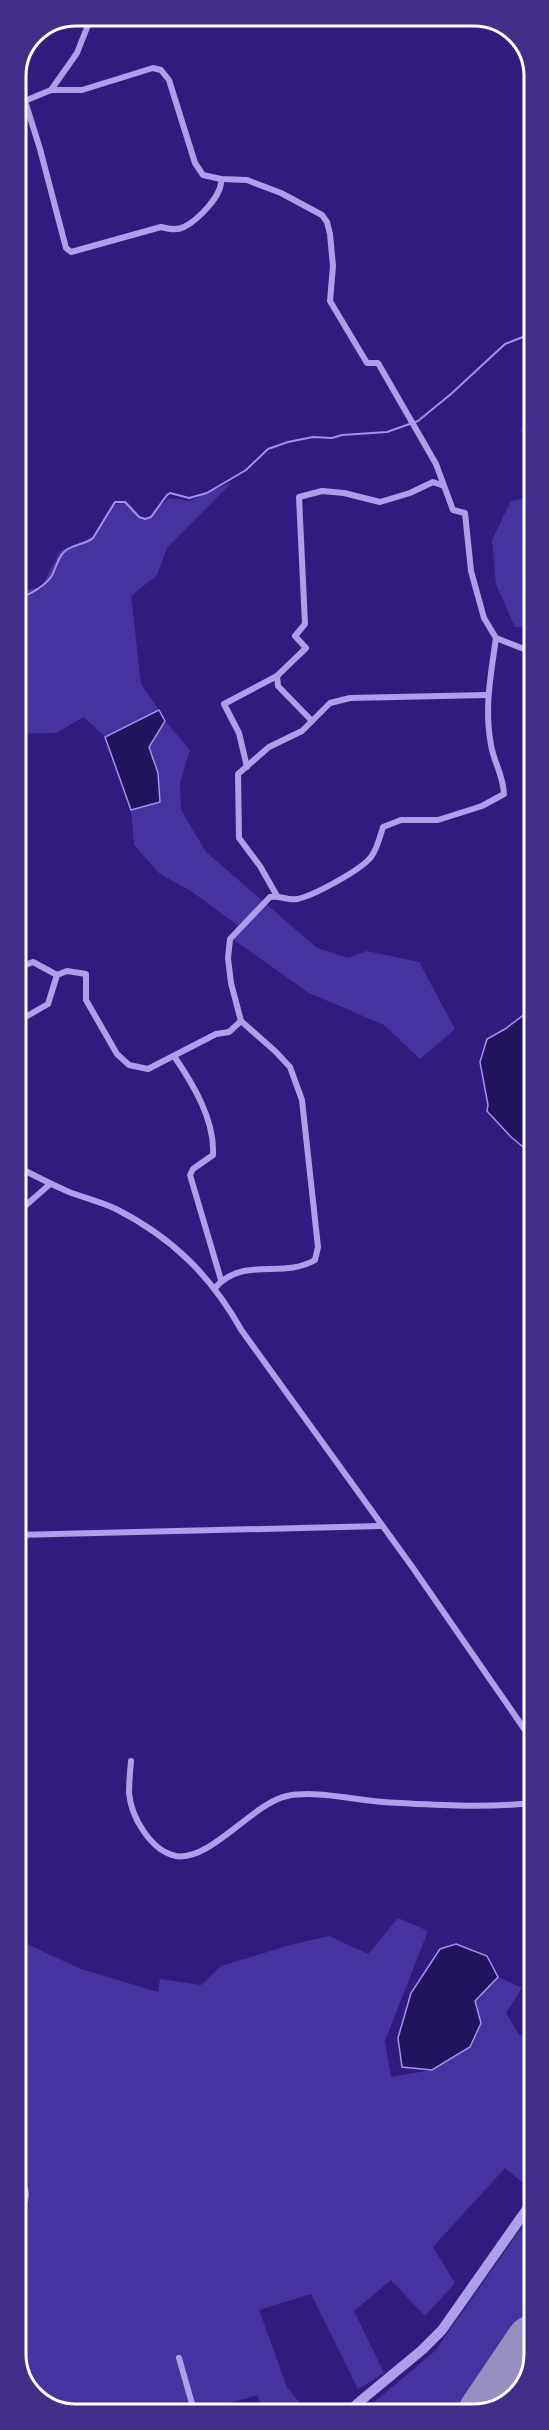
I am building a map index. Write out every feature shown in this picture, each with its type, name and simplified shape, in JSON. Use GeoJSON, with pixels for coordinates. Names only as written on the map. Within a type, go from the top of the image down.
{"type":"FeatureCollection","features":[{"type":"Feature","properties":{"kind":"street"},"geometry":{"type":"LineString","coordinates":[[51,90],[77,53],[88,26]]}},
{"type":"Feature","properties":{"kind":"street"},"geometry":{"type":"LineString","coordinates":[[26,101],[51,90],[82,90],[153,68],[161,70],[169,80],[195,163],[203,175],[221,179],[248,180],[281,193],[322,215],[327,222],[330,234],[333,266],[330,301],[367,363],[378,363],[416,427],[436,464],[453,510],[465,513],[467,517],[471,571],[484,618],[496,638],[524,649]]}},
{"type":"Feature","properties":{"kind":"street"},"geometry":{"type":"LineString","coordinates":[[26,104],[66,248],[71,252],[160,227],[172,230],[184,227],[214,201],[222,186],[221,179]]}},
{"type":"Feature","properties":{"kind":"street"},"geometry":{"type":"LineString","coordinates":[[247,767],[239,733],[224,704],[277,676],[306,648],[295,636],[305,624],[299,497],[322,491],[344,493],[380,502],[410,493],[433,482],[444,486]]}},
{"type":"Feature","properties":{"kind":"street"},"geometry":{"type":"LineString","coordinates":[[215,1288],[221,1280],[238,1271],[302,1266],[315,1260],[318,1247],[302,1100],[290,1068],[275,1051],[241,1021],[231,983],[228,958],[230,939],[270,897],[277,896],[294,900],[302,898],[317,892],[359,867],[370,858],[383,827],[401,820],[438,820],[482,806],[504,794],[504,779],[491,747],[487,695],[496,638]]}},
{"type":"Feature","properties":{"kind":"street"},"geometry":{"type":"LineString","coordinates":[[277,676],[278,686],[312,721]]}},
{"type":"Feature","properties":{"kind":"street"},"geometry":{"type":"LineString","coordinates":[[277,896],[260,866],[239,838],[238,774],[269,747],[302,730],[330,703],[350,698],[487,695]]}},
{"type":"Feature","properties":{"kind":"street"},"geometry":{"type":"LineString","coordinates":[[26,965],[33,962],[57,975]]}},
{"type":"Feature","properties":{"kind":"street"},"geometry":{"type":"LineString","coordinates":[[57,975],[67,971],[86,974],[86,1000],[117,1054],[129,1065],[148,1069],[216,1034],[229,1032],[241,1021]]}},
{"type":"Feature","properties":{"kind":"street"},"geometry":{"type":"LineString","coordinates":[[26,1017],[48,1004],[57,975]]}},
{"type":"Feature","properties":{"kind":"street"},"geometry":{"type":"LineString","coordinates":[[174,1056],[193,1084],[206,1115],[214,1146],[213,1155],[193,1169],[190,1175],[221,1280]]}},
{"type":"Feature","properties":{"kind":"street"},"geometry":{"type":"LineString","coordinates":[[26,1171],[50,1184],[115,1208],[188,1257],[225,1300],[242,1331],[524,1729]]}},
{"type":"Feature","properties":{"kind":"street"},"geometry":{"type":"LineString","coordinates":[[26,1205],[50,1184]]}},
{"type":"Feature","properties":{"kind":"street"},"geometry":{"type":"LineString","coordinates":[[26,1535],[381,1526]]}},
{"type":"Feature","properties":{"kind":"street"},"geometry":{"type":"LineString","coordinates":[[131,1761],[129,1796],[139,1824],[157,1847],[179,1856],[204,1850],[267,1805],[286,1796],[311,1795],[383,1802],[447,1804],[524,1803]]}},
{"type":"Feature","properties":{"kind":"street"},"geometry":{"type":"LineString","coordinates":[[357,2404],[422,2350],[442,2330],[524,2213]]}},
{"type":"Feature","properties":{"kind":"street"},"geometry":{"type":"LineString","coordinates":[[178,2358],[192,2404]]}},
{"type":"Feature","properties":{"kind":"shaded area"},"geometry":{"type":"Polygon","coordinates":[[[232,482],[167,548],[157,575],[131,596],[141,684],[159,710],[105,737],[84,717],[56,733],[26,734],[26,590],[41,588],[60,551],[95,536],[113,506],[126,500],[145,521],[169,498],[189,501],[232,482]]]}},
{"type":"Feature","properties":{"kind":"shaded area"},"geometry":{"type":"Polygon","coordinates":[[[524,499],[524,628],[515,627],[496,584],[492,540],[511,501],[524,499]]]}},
{"type":"Feature","properties":{"kind":"shaded area"},"geometry":{"type":"Polygon","coordinates":[[[159,710],[165,721],[149,747],[158,773],[160,802],[131,810],[105,737],[159,710]]]}},
{"type":"Feature","properties":{"kind":"shaded area"},"geometry":{"type":"Polygon","coordinates":[[[165,721],[190,750],[180,783],[181,810],[206,852],[317,948],[348,958],[367,951],[419,962],[455,1029],[420,1059],[384,1025],[309,993],[231,938],[240,927],[191,891],[160,874],[134,845],[131,810],[160,802],[158,773],[149,747],[165,721]]]}},
{"type":"Feature","properties":{"kind":"shaded area"},"geometry":{"type":"Polygon","coordinates":[[[524,1015],[524,1148],[487,1111],[488,1105],[480,1062],[487,1039],[524,1015]]]}},
{"type":"Feature","properties":{"kind":"shaded area"},"geometry":{"type":"Polygon","coordinates":[[[398,1918],[428,1931],[385,2041],[391,2077],[432,2070],[481,2023],[475,2001],[498,1977],[522,1988],[506,2013],[520,2036],[524,2033],[524,2184],[505,2168],[433,2247],[455,2283],[425,2316],[391,2280],[354,2311],[384,2373],[358,2389],[311,2294],[259,2310],[287,2387],[300,2404],[260,2404],[258,2395],[226,2404],[66,2404],[50,2398],[32,2380],[26,2364],[26,1944],[81,1969],[158,1992],[160,1979],[201,1985],[221,1966],[329,1936],[368,1954],[398,1918]]]}},
{"type":"Feature","properties":{"kind":"shaded area"},"geometry":{"type":"Polygon","coordinates":[[[456,1944],[487,1956],[498,1977],[475,2001],[481,2023],[470,2047],[432,2070],[402,2067],[398,2038],[411,1993],[440,1949],[456,1944]]]}},
{"type":"Feature","properties":{"kind":"shaded area"},"geometry":{"type":"Polygon","coordinates":[[[524,2224],[524,2337],[478,2404],[372,2404],[435,2351],[524,2224]]]}},
{"type":"Feature","properties":{"kind":"waterway"},"geometry":{"type":"LineString","coordinates":[[26,595],[48,581],[67,549],[93,538],[115,502],[125,502],[139,517],[145,519],[151,517],[170,493],[189,498],[207,493],[246,470],[268,449],[313,437],[332,438],[342,435],[387,432],[418,421],[505,344],[524,337]]}},
{"type":"Feature","properties":{"kind":"waterway"},"geometry":{"type":"LineString","coordinates":[[26,2187],[28,2192],[26,2202]]}},
{"type":"Feature","properties":{"kind":"runway"},"geometry":{"type":"LineString","coordinates":[[496,2399],[523,2359]]}}]}
